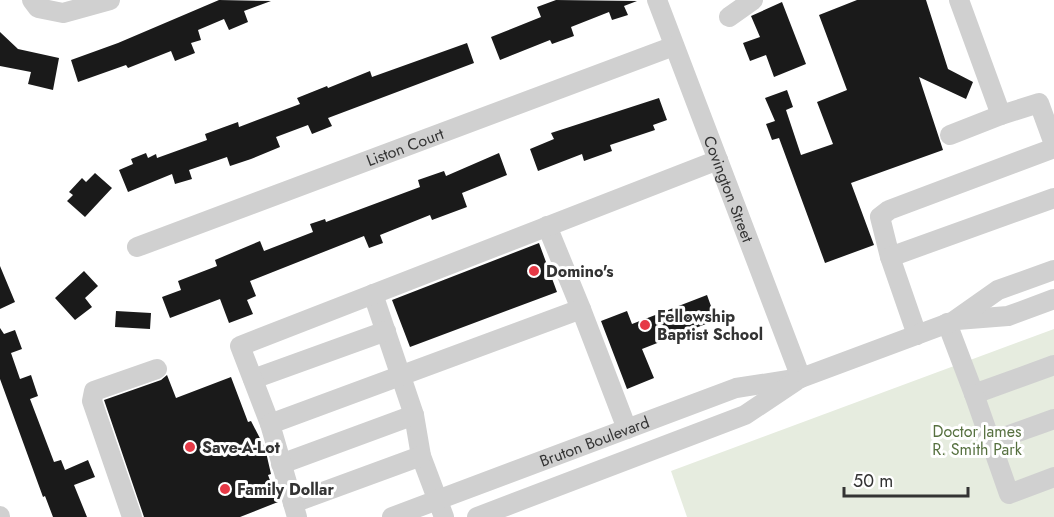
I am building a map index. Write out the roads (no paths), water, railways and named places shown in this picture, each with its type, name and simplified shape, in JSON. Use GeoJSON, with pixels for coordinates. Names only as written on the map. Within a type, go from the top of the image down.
{"type":"FeatureCollection","features":[{"type":"Feature","properties":{"kind":"street"},"geometry":{"type":"LineString","coordinates":[[32,0],[39,8],[63,13],[110,0]]}},
{"type":"Feature","properties":{"kind":"street","name":"Covington Street"},"geometry":{"type":"LineString","coordinates":[[657,0],[801,378]]}},
{"type":"Feature","properties":{"kind":"street"},"geometry":{"type":"LineString","coordinates":[[729,17],[753,0]]}},
{"type":"Feature","properties":{"kind":"street"},"geometry":{"type":"LineString","coordinates":[[958,0],[1001,115]]}},
{"type":"Feature","properties":{"kind":"street","name":"Liston Court"},"geometry":{"type":"LineString","coordinates":[[137,247],[674,46]]}},
{"type":"Feature","properties":{"kind":"street"},"geometry":{"type":"LineString","coordinates":[[917,334],[890,256],[880,217],[889,210],[1054,146],[1038,103],[950,135]]}},
{"type":"Feature","properties":{"kind":"street"},"geometry":{"type":"LineString","coordinates":[[421,456],[295,510],[270,424],[240,346],[718,160]]}},
{"type":"Feature","properties":{"kind":"street"},"geometry":{"type":"LineString","coordinates":[[890,256],[1054,198]]}},
{"type":"Feature","properties":{"kind":"street"},"geometry":{"type":"LineString","coordinates":[[547,226],[627,429]]}},
{"type":"Feature","properties":{"kind":"street","name":"Bruton Boulevard"},"geometry":{"type":"LineString","coordinates":[[951,322],[998,290],[1054,270]]}},
{"type":"Feature","properties":{"kind":"street"},"geometry":{"type":"LineString","coordinates":[[373,294],[414,415],[421,456],[441,508]]}},
{"type":"Feature","properties":{"kind":"street","name":"Bruton Boulevard"},"geometry":{"type":"LineString","coordinates":[[392,517],[441,508],[582,446],[736,388],[801,378],[951,322],[1008,316],[1054,299]]}},
{"type":"Feature","properties":{"kind":"street"},"geometry":{"type":"LineString","coordinates":[[270,424],[580,309]]}},
{"type":"Feature","properties":{"kind":"street"},"geometry":{"type":"LineString","coordinates":[[951,322],[1009,494],[1054,477]]}},
{"type":"Feature","properties":{"kind":"street"},"geometry":{"type":"LineString","coordinates":[[253,380],[386,331]]}},
{"type":"Feature","properties":{"kind":"street"},"geometry":{"type":"LineString","coordinates":[[974,394],[1054,365]]}},
{"type":"Feature","properties":{"kind":"street"},"geometry":{"type":"LineString","coordinates":[[132,517],[92,401],[94,391],[157,369]]}},
{"type":"Feature","properties":{"kind":"street","name":"Bruton Boulevard"},"geometry":{"type":"LineString","coordinates":[[477,517],[745,416],[801,378]]}},
{"type":"Feature","properties":{"kind":"street"},"geometry":{"type":"LineString","coordinates":[[281,464],[414,415]]}},
{"type":"Feature","properties":{"kind":"street"},"geometry":{"type":"LineString","coordinates":[[990,442],[1054,419]]}},
{"type":"Feature","properties":{"kind":"street"},"geometry":{"type":"LineString","coordinates":[[582,446],[592,473]]}},
{"type":"Feature","properties":{"kind":"place","name":"Domino's"},"geometry":{"type":"Point","coordinates":[534,271]}},
{"type":"Feature","properties":{"kind":"place","name":"Fellowship Baptist School"},"geometry":{"type":"Point","coordinates":[645,325]}},
{"type":"Feature","properties":{"kind":"place","name":"Save-A-Lot"},"geometry":{"type":"Point","coordinates":[190,447]}},
{"type":"Feature","properties":{"kind":"place","name":"Family Dollar"},"geometry":{"type":"Point","coordinates":[225,489]}},
{"type":"Feature","properties":{"kind":"park label","name":"Doctor James R. Smith Park"},"geometry":{"type":"Point","coordinates":[977,440]}}]}
